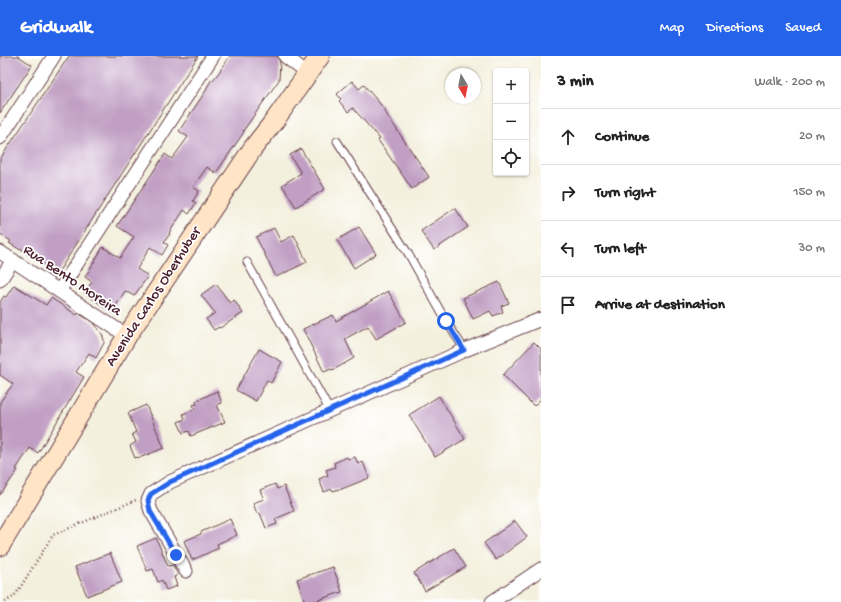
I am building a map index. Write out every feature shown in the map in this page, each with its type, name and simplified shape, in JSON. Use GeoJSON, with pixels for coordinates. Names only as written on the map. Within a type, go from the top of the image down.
{"type":"FeatureCollection","features":[{"type":"Feature","properties":{"kind":"main road","name":"Avenida Carlos Oberhuber"},"geometry":{"type":"LineString","coordinates":[[0,546],[126,336],[253,148],[275,120],[320,56]]}},
{"type":"Feature","properties":{"kind":"street"},"geometry":{"type":"LineString","coordinates":[[0,138],[54,56]]}},
{"type":"Feature","properties":{"kind":"street"},"geometry":{"type":"LineString","coordinates":[[59,291],[214,56]]}},
{"type":"Feature","properties":{"kind":"street"},"geometry":{"type":"LineString","coordinates":[[285,56],[307,73]]}},
{"type":"Feature","properties":{"kind":"street","name":"Rua Bento Moreira"},"geometry":{"type":"LineString","coordinates":[[0,252],[126,336]]}},
{"type":"Feature","properties":{"kind":"street"},"geometry":{"type":"LineString","coordinates":[[0,280],[13,260]]}},
{"type":"Feature","properties":{"kind":"street"},"geometry":{"type":"LineString","coordinates":[[186,570],[150,511],[148,500],[151,494],[170,482],[464,350],[541,319]]}},
{"type":"Feature","properties":{"kind":"street"},"geometry":{"type":"LineString","coordinates":[[492,602],[541,568]]}},
{"type":"Feature","properties":{"kind":"lane"},"geometry":{"type":"LineString","coordinates":[[337,140],[409,255],[464,350]]}},
{"type":"Feature","properties":{"kind":"lane"},"geometry":{"type":"LineString","coordinates":[[247,262],[330,411]]}},
{"type":"Feature","properties":{"kind":"path"},"geometry":{"type":"LineString","coordinates":[[5,602],[13,597],[18,591],[53,535],[151,494]]}},
{"type":"Feature","properties":{"kind":"building"},"geometry":{"type":"Polygon","coordinates":[[[0,56],[18,56],[32,65],[0,113],[0,56]]]}},
{"type":"Feature","properties":{"kind":"building"},"geometry":{"type":"Polygon","coordinates":[[[69,56],[198,56],[57,274],[20,248],[19,249],[9,243],[11,241],[0,234],[0,159],[69,56]]]}},
{"type":"Feature","properties":{"kind":"building"},"geometry":{"type":"Polygon","coordinates":[[[230,56],[277,56],[280,62],[279,80],[243,131],[244,132],[216,173],[207,167],[193,187],[199,191],[193,201],[196,203],[189,214],[184,210],[164,242],[168,245],[162,255],[150,247],[137,269],[148,276],[134,296],[125,291],[112,312],[84,293],[92,282],[85,277],[103,247],[120,258],[134,237],[117,226],[165,154],[172,159],[188,137],[179,131],[212,79],[213,80],[230,56]]]}},
{"type":"Feature","properties":{"kind":"building"},"geometry":{"type":"Polygon","coordinates":[[[352,81],[359,89],[364,85],[386,111],[385,112],[429,177],[412,189],[378,140],[380,139],[353,108],[348,112],[339,101],[341,99],[337,94],[352,81]]]}},
{"type":"Feature","properties":{"kind":"building"},"geometry":{"type":"Polygon","coordinates":[[[301,149],[325,189],[296,207],[282,185],[301,173],[290,155],[301,149]]]}},
{"type":"Feature","properties":{"kind":"building"},"geometry":{"type":"Polygon","coordinates":[[[455,208],[468,227],[434,250],[421,231],[455,208]]]}},
{"type":"Feature","properties":{"kind":"building"},"geometry":{"type":"Polygon","coordinates":[[[359,227],[376,254],[354,268],[337,240],[359,227]]]}},
{"type":"Feature","properties":{"kind":"building"},"geometry":{"type":"Polygon","coordinates":[[[274,228],[281,242],[294,235],[307,262],[276,277],[256,237],[274,228]]]}},
{"type":"Feature","properties":{"kind":"building"},"geometry":{"type":"Polygon","coordinates":[[[499,282],[509,303],[501,306],[503,312],[493,316],[490,311],[473,319],[463,298],[499,282]]]}},
{"type":"Feature","properties":{"kind":"building"},"geometry":{"type":"Polygon","coordinates":[[[216,284],[230,303],[234,300],[243,313],[220,328],[219,327],[214,330],[206,319],[215,313],[201,295],[216,284]]]}},
{"type":"Feature","properties":{"kind":"building"},"geometry":{"type":"Polygon","coordinates":[[[14,285],[46,305],[51,298],[77,315],[78,313],[94,323],[102,334],[104,343],[96,358],[89,353],[76,372],[84,377],[38,453],[30,448],[16,469],[18,470],[0,495],[0,402],[13,384],[0,375],[0,302],[4,296],[6,297],[14,285]]]}},
{"type":"Feature","properties":{"kind":"building"},"geometry":{"type":"Polygon","coordinates":[[[388,291],[406,322],[376,339],[368,326],[345,339],[354,358],[335,369],[324,372],[303,329],[333,315],[336,321],[388,291]]]}},
{"type":"Feature","properties":{"kind":"building"},"geometry":{"type":"Polygon","coordinates":[[[534,342],[541,349],[541,399],[534,406],[503,375],[534,342]]]}},
{"type":"Feature","properties":{"kind":"building"},"geometry":{"type":"Polygon","coordinates":[[[259,349],[282,362],[271,383],[267,380],[256,401],[236,390],[259,349]]]}},
{"type":"Feature","properties":{"kind":"building"},"geometry":{"type":"Polygon","coordinates":[[[217,391],[222,403],[217,405],[225,422],[191,436],[189,431],[183,433],[178,422],[185,419],[183,414],[195,409],[193,405],[197,404],[196,401],[217,391]]]}},
{"type":"Feature","properties":{"kind":"building"},"geometry":{"type":"Polygon","coordinates":[[[439,396],[465,439],[435,457],[409,415],[439,396]]]}},
{"type":"Feature","properties":{"kind":"building"},"geometry":{"type":"Polygon","coordinates":[[[146,405],[164,448],[139,458],[135,458],[130,446],[136,442],[132,434],[136,432],[128,413],[146,405]]]}},
{"type":"Feature","properties":{"kind":"building"},"geometry":{"type":"Polygon","coordinates":[[[347,457],[348,459],[355,457],[358,464],[363,462],[369,478],[339,490],[333,491],[332,489],[324,492],[319,479],[328,475],[326,470],[335,467],[334,463],[347,457]]]}},
{"type":"Feature","properties":{"kind":"building"},"geometry":{"type":"Polygon","coordinates":[[[275,484],[277,489],[284,486],[294,511],[275,519],[277,524],[266,528],[260,513],[257,514],[253,503],[264,499],[260,490],[275,484]]]}},
{"type":"Feature","properties":{"kind":"building"},"geometry":{"type":"Polygon","coordinates":[[[230,519],[237,535],[217,544],[219,548],[192,560],[184,541],[230,519]]]}},
{"type":"Feature","properties":{"kind":"building"},"geometry":{"type":"Polygon","coordinates":[[[515,521],[527,537],[496,560],[484,543],[515,521]]]}},
{"type":"Feature","properties":{"kind":"building"},"geometry":{"type":"Polygon","coordinates":[[[156,538],[168,566],[173,565],[178,575],[174,577],[177,586],[166,590],[162,580],[158,582],[153,569],[147,571],[137,546],[156,538]]]}},
{"type":"Feature","properties":{"kind":"building"},"geometry":{"type":"Polygon","coordinates":[[[454,548],[466,567],[425,591],[414,573],[454,548]]]}},
{"type":"Feature","properties":{"kind":"building"},"geometry":{"type":"Polygon","coordinates":[[[110,553],[122,582],[87,596],[75,567],[110,553]]]}},
{"type":"Feature","properties":{"kind":"building"},"geometry":{"type":"Polygon","coordinates":[[[333,567],[342,592],[312,602],[305,602],[297,579],[333,567]]]}},
{"type":"Feature","properties":{"kind":"route"},"geometry":{"type":"LineString","coordinates":[[176,555],[150,511],[148,500],[151,494],[170,482],[464,350],[446,321]]}}]}
